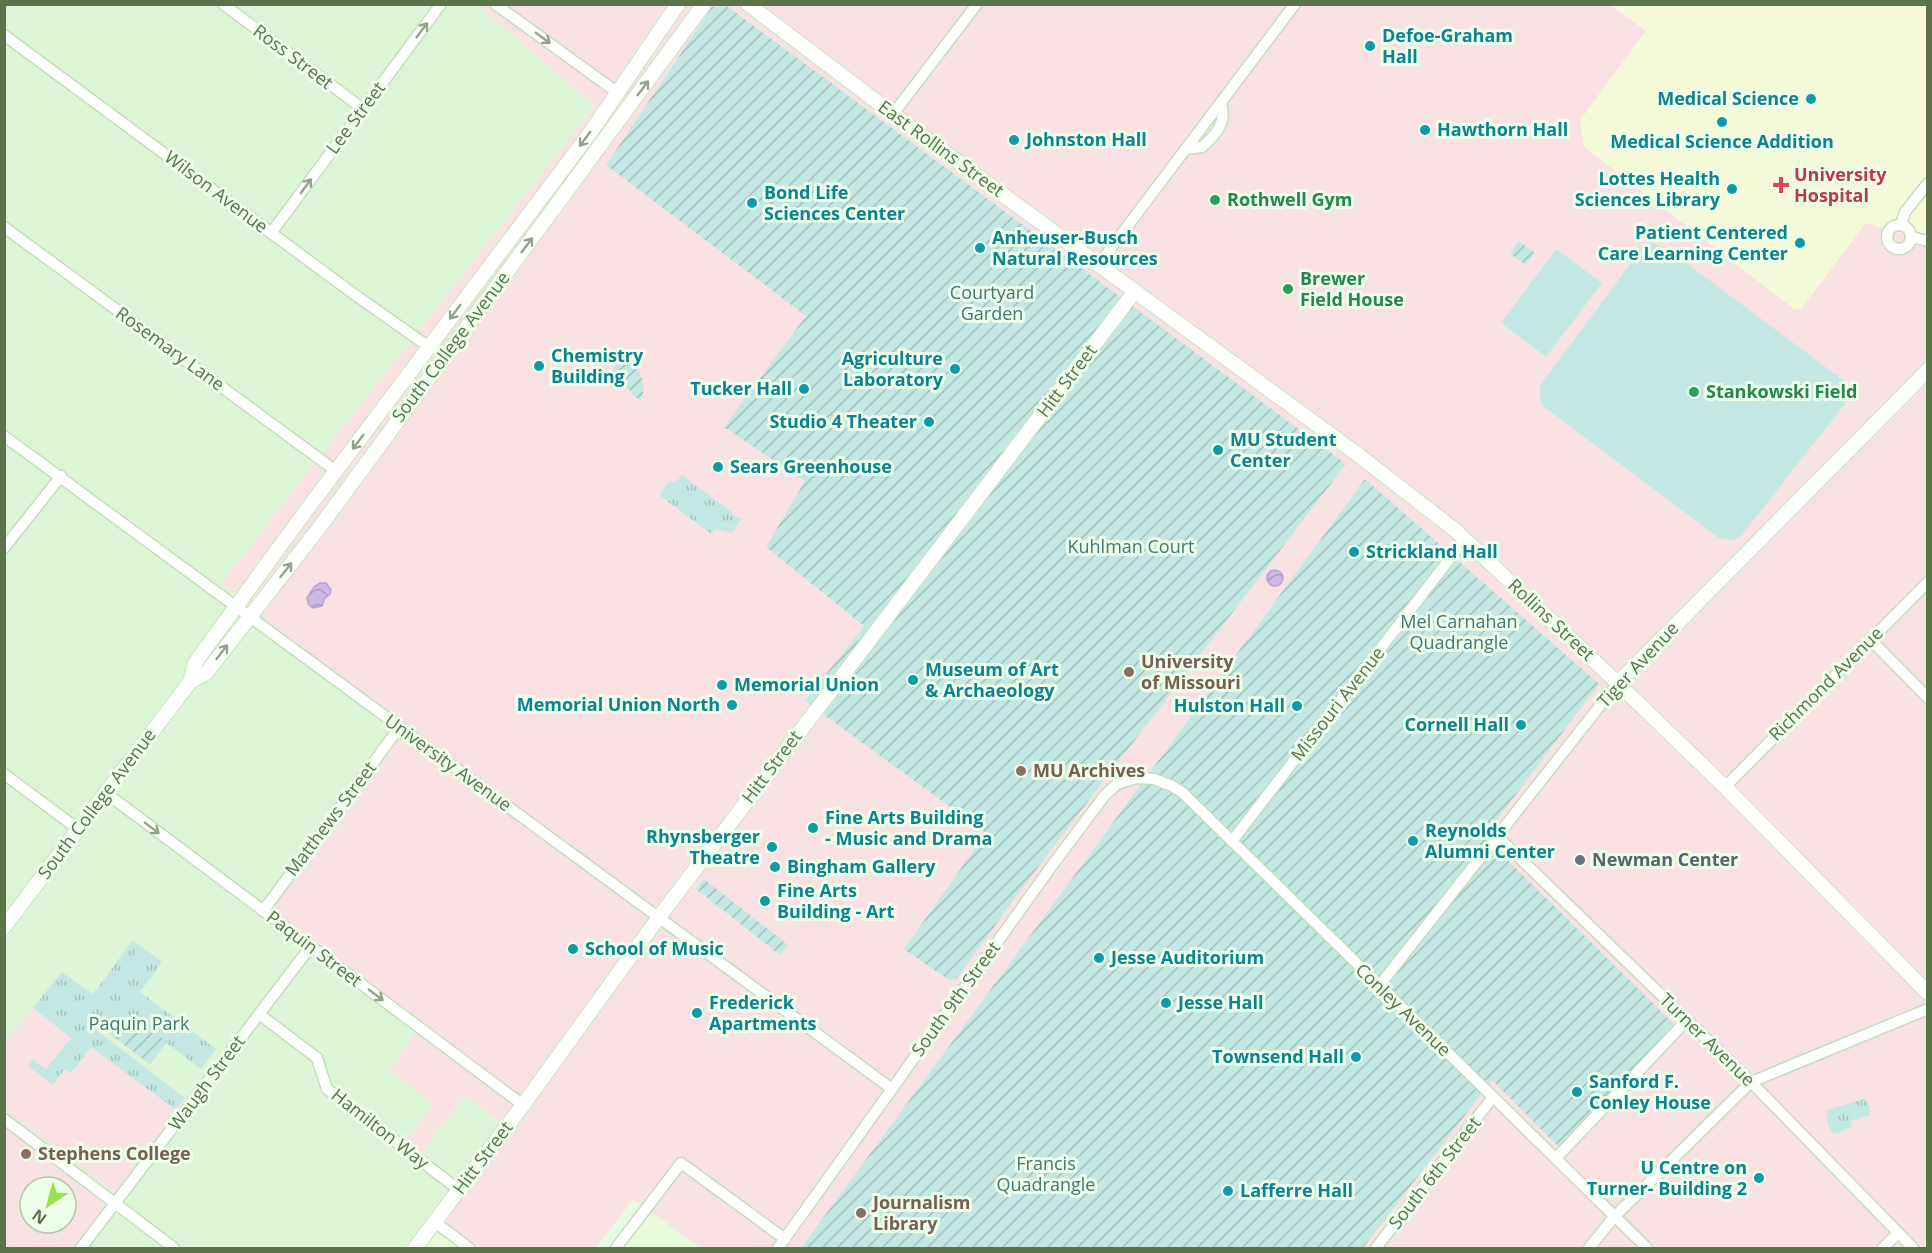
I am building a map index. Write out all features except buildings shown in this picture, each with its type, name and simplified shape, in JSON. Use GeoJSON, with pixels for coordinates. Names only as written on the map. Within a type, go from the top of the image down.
{"type":"FeatureCollection","features":[{"type":"Feature","properties":{"kind":"street","name":"Ross Street"},"geometry":{"type":"LineString","coordinates":[[223,4],[363,109]]}},
{"type":"Feature","properties":{"kind":"street","name":"Lee Street"},"geometry":{"type":"LineString","coordinates":[[271,233],[441,4]]}},
{"type":"Feature","properties":{"kind":"street"},"geometry":{"type":"LineString","coordinates":[[495,4],[618,93]]}},
{"type":"Feature","properties":{"kind":"street","name":"South College Avenue"},"geometry":{"type":"LineString","coordinates":[[4,927],[190,682],[195,663],[236,606],[574,155],[678,4]]}},
{"type":"Feature","properties":{"kind":"street","name":"South College Avenue"},"geometry":{"type":"LineString","coordinates":[[190,682],[206,673],[319,528],[704,4]]}},
{"type":"Feature","properties":{"kind":"street","name":"East Rollins Street"},"geometry":{"type":"LineString","coordinates":[[748,4],[893,114],[1135,291]]}},
{"type":"Feature","properties":{"kind":"street"},"geometry":{"type":"LineString","coordinates":[[893,114],[977,4]]}},
{"type":"Feature","properties":{"kind":"street"},"geometry":{"type":"LineString","coordinates":[[1099,264],[1295,4]]}},
{"type":"Feature","properties":{"kind":"street","name":"Wilson Avenue"},"geometry":{"type":"LineString","coordinates":[[4,35],[429,347]]}},
{"type":"Feature","properties":{"kind":"street"},"geometry":{"type":"LineString","coordinates":[[1901,225],[1905,212],[1928,183]]}},
{"type":"Feature","properties":{"kind":"street"},"geometry":{"type":"LineString","coordinates":[[1895,225],[1901,225],[1907,228],[1911,237],[1910,244],[1904,249],[1896,249],[1890,245],[1887,238],[1889,231],[1895,225]]}},
{"type":"Feature","properties":{"kind":"street","name":"Rosemary Lane"},"geometry":{"type":"LineString","coordinates":[[4,227],[336,471]]}},
{"type":"Feature","properties":{"kind":"street"},"geometry":{"type":"LineString","coordinates":[[1911,237],[1928,241]]}},
{"type":"Feature","properties":{"kind":"street","name":"Rollins Street"},"geometry":{"type":"LineString","coordinates":[[1135,291],[1357,454],[1466,539],[1725,787],[1928,993]]}},
{"type":"Feature","properties":{"kind":"street","name":"Hitt Street"},"geometry":{"type":"LineString","coordinates":[[416,1248],[524,1104],[659,917],[1135,291]]}},
{"type":"Feature","properties":{"kind":"street","name":"Tiger Avenue"},"geometry":{"type":"LineString","coordinates":[[1379,987],[1618,683],[1928,370]]}},
{"type":"Feature","properties":{"kind":"street","name":"University Avenue"},"geometry":{"type":"LineString","coordinates":[[4,435],[892,1089]]}},
{"type":"Feature","properties":{"kind":"street"},"geometry":{"type":"LineString","coordinates":[[4,548],[61,476]]}},
{"type":"Feature","properties":{"kind":"street","name":"Missouri Avenue"},"geometry":{"type":"LineString","coordinates":[[1232,841],[1466,539]]}},
{"type":"Feature","properties":{"kind":"street","name":"Richmond Avenue"},"geometry":{"type":"LineString","coordinates":[[1725,787],[1928,582]]}},
{"type":"Feature","properties":{"kind":"street"},"geometry":{"type":"LineString","coordinates":[[1870,639],[1928,698]]}},
{"type":"Feature","properties":{"kind":"street","name":"Matthews Street"},"geometry":{"type":"LineString","coordinates":[[263,911],[399,728]]}},
{"type":"Feature","properties":{"kind":"street"},"geometry":{"type":"LineString","coordinates":[[4,774],[78,829]]}},
{"type":"Feature","properties":{"kind":"street","name":"South 9th Street"},"geometry":{"type":"LineString","coordinates":[[778,1248],[1105,795],[1117,784],[1136,778],[1154,779]]}},
{"type":"Feature","properties":{"kind":"street","name":"Conley Avenue"},"geometry":{"type":"LineString","coordinates":[[1154,779],[1172,786],[1183,794],[1647,1248]]}},
{"type":"Feature","properties":{"kind":"street","name":"Paquin Street"},"geometry":{"type":"LineString","coordinates":[[106,793],[524,1104]]}},
{"type":"Feature","properties":{"kind":"street","name":"Turner Avenue"},"geometry":{"type":"LineString","coordinates":[[1497,836],[1751,1082],[1913,1248]]}},
{"type":"Feature","properties":{"kind":"street","name":"Waugh Street"},"geometry":{"type":"LineString","coordinates":[[81,1248],[311,946]]}},
{"type":"Feature","properties":{"kind":"street"},"geometry":{"type":"LineString","coordinates":[[1589,1248],[1614,1217],[1751,1082],[1928,1009]]}},
{"type":"Feature","properties":{"kind":"street","name":"Hamilton Way"},"geometry":{"type":"LineString","coordinates":[[259,1014],[317,1058],[327,1089],[459,1190]]}},
{"type":"Feature","properties":{"kind":"street"},"geometry":{"type":"LineString","coordinates":[[1556,1158],[1687,1020]]}},
{"type":"Feature","properties":{"kind":"street","name":"South 6th Street"},"geometry":{"type":"LineString","coordinates":[[1376,1248],[1493,1097]]}},
{"type":"Feature","properties":{"kind":"street"},"geometry":{"type":"LineString","coordinates":[[4,1119],[174,1248]]}},
{"type":"Feature","properties":{"kind":"street"},"geometry":{"type":"LineString","coordinates":[[616,1248],[681,1162],[785,1239]]}},
{"type":"Feature","properties":{"kind":"street"},"geometry":{"type":"LineString","coordinates":[[435,1222],[469,1248]]}},
{"type":"Feature","properties":{"kind":"street"},"geometry":{"type":"LineString","coordinates":[[1883,1248],[1898,1233]]}},
{"type":"Feature","properties":{"kind":"shaded area"},"geometry":{"type":"Polygon","coordinates":[[[4,5],[477,5],[596,106],[222,583],[402,730],[421,1026],[433,1104],[405,1143],[421,1154],[464,1096],[506,1128],[415,1248],[81,1248],[115,1204],[5,1120],[4,5]]]}},
{"type":"Feature","properties":{"kind":"shaded area","name":"University of Missouri"},"geometry":{"type":"Polygon","coordinates":[[[477,5],[1927,5],[1927,1248],[701,1248],[633,1199],[596,1248],[469,1248],[435,1222],[506,1127],[464,1096],[421,1155],[405,1143],[433,1104],[389,1071],[420,1026],[264,910],[402,730],[221,583],[595,106],[477,5]]]}},
{"type":"Feature","properties":{"kind":"shaded area","name":"University Hospital"},"geometry":{"type":"Polygon","coordinates":[[[1611,5],[1927,5],[1927,241],[1866,223],[1801,309],[1794,309],[1584,147],[1580,120],[1646,31],[1611,5]]]}},
{"type":"Feature","properties":{"kind":"shaded area"},"geometry":{"type":"Polygon","coordinates":[[[62,972],[95,1029],[185,1098],[115,1193],[5,1110],[4,1043],[62,972]]]}},
{"type":"Feature","properties":{"kind":"shaded area","name":"Stephens College"},"geometry":{"type":"Polygon","coordinates":[[[4,1120],[77,1175],[18,1175],[18,1235],[78,1235],[78,1176],[115,1204],[81,1248],[5,1248],[4,1120]]]}},
{"type":"Feature","properties":{"kind":"shaded area"},"geometry":{"type":"Polygon","coordinates":[[[681,1163],[778,1248],[616,1248],[681,1163]]]}},
{"type":"Feature","properties":{"kind":"shaded area"},"geometry":{"type":"Polygon","coordinates":[[[435,1222],[469,1248],[415,1248],[435,1222]]]}},
{"type":"Feature","properties":{"kind":"green space"},"geometry":{"type":"Polygon","coordinates":[[[727,6],[1346,464],[1025,884],[957,978],[950,981],[904,949],[986,833],[805,701],[864,626],[766,547],[805,481],[724,427],[806,316],[606,165],[712,7],[727,6]]]}},
{"type":"Feature","properties":{"kind":"green space"},"geometry":{"type":"Polygon","coordinates":[[[1519,241],[1535,253],[1526,265],[1510,254],[1519,241]]]}},
{"type":"Feature","properties":{"kind":"green space","name":"Stankowski Field"},"geometry":{"type":"Polygon","coordinates":[[[1655,244],[1665,247],[1843,380],[1848,390],[1844,405],[1742,535],[1734,540],[1719,538],[1543,406],[1541,400],[1542,382],[1640,251],[1645,246],[1655,244]]]}},
{"type":"Feature","properties":{"kind":"green space"},"geometry":{"type":"Polygon","coordinates":[[[1556,249],[1602,283],[1546,357],[1501,323],[1556,249]]]}},
{"type":"Feature","properties":{"kind":"green space"},"geometry":{"type":"Polygon","coordinates":[[[623,360],[636,364],[642,378],[641,401],[632,395],[630,390],[608,376],[623,360]]]}},
{"type":"Feature","properties":{"kind":"green space"},"geometry":{"type":"Polygon","coordinates":[[[682,475],[732,512],[731,514],[742,519],[732,533],[715,529],[711,534],[659,495],[670,480],[675,483],[682,475]]]}},
{"type":"Feature","properties":{"kind":"green space"},"geometry":{"type":"Polygon","coordinates":[[[1365,479],[1599,684],[1484,837],[1675,1025],[1558,1146],[1492,1080],[1363,1248],[801,1248],[1365,479]]]}},
{"type":"Feature","properties":{"kind":"green space"},"geometry":{"type":"Polygon","coordinates":[[[704,879],[788,945],[780,955],[696,889],[704,879]]]}},
{"type":"Feature","properties":{"kind":"green space","name":"Paquin Park"},"geometry":{"type":"Polygon","coordinates":[[[133,940],[162,962],[140,992],[216,1049],[201,1069],[166,1043],[150,1064],[98,1025],[95,1029],[185,1098],[176,1110],[91,1047],[71,1073],[65,1069],[53,1085],[28,1066],[33,1059],[46,1069],[71,1038],[33,1008],[62,972],[93,994],[133,940]]]}},
{"type":"Feature","properties":{"kind":"green space"},"geometry":{"type":"Polygon","coordinates":[[[139,949],[151,958],[137,977],[124,968],[139,949]]]}},
{"type":"Feature","properties":{"kind":"green space"},"geometry":{"type":"Polygon","coordinates":[[[128,1020],[157,1034],[166,1042],[150,1064],[115,1038],[128,1020]]]}},
{"type":"Feature","properties":{"kind":"green space"},"geometry":{"type":"Polygon","coordinates":[[[1864,1099],[1869,1104],[1870,1115],[1851,1121],[1852,1127],[1834,1134],[1827,1120],[1827,1110],[1864,1099]]]}},
{"type":"Feature","properties":{"kind":"water"},"geometry":{"type":"Polygon","coordinates":[[[1275,570],[1281,572],[1283,578],[1281,584],[1275,586],[1269,584],[1267,578],[1269,572],[1275,570]]]}},
{"type":"Feature","properties":{"kind":"water"},"geometry":{"type":"Polygon","coordinates":[[[320,583],[326,583],[331,590],[330,594],[324,599],[322,606],[313,608],[309,605],[307,598],[314,587],[320,583]]]}},
{"type":"Feature","properties":{"kind":"place","name":"Defoe-Graham Hall"},"geometry":{"type":"Point","coordinates":[1370,46]}},
{"type":"Feature","properties":{"kind":"place","name":"Medical Science"},"geometry":{"type":"Point","coordinates":[1811,99]}},
{"type":"Feature","properties":{"kind":"place","name":"Medical Science Addition"},"geometry":{"type":"Point","coordinates":[1722,122]}},
{"type":"Feature","properties":{"kind":"place","name":"Hawthorn Hall"},"geometry":{"type":"Point","coordinates":[1425,130]}},
{"type":"Feature","properties":{"kind":"place","name":"Johnston Hall"},"geometry":{"type":"Point","coordinates":[1014,140]}},
{"type":"Feature","properties":{"kind":"place","name":"University Hospital"},"geometry":{"type":"Point","coordinates":[1781,185]}},
{"type":"Feature","properties":{"kind":"place","name":"Lottes Health Sciences Library"},"geometry":{"type":"Point","coordinates":[1732,189]}},
{"type":"Feature","properties":{"kind":"place","name":"Rothwell Gym"},"geometry":{"type":"Point","coordinates":[1215,200]}},
{"type":"Feature","properties":{"kind":"place","name":"Bond Life Sciences Center"},"geometry":{"type":"Point","coordinates":[752,203]}},
{"type":"Feature","properties":{"kind":"place","name":"Patient Centered Care Learning Center"},"geometry":{"type":"Point","coordinates":[1800,243]}},
{"type":"Feature","properties":{"kind":"place","name":"Anheuser-Busch Natural Resources"},"geometry":{"type":"Point","coordinates":[980,248]}},
{"type":"Feature","properties":{"kind":"place","name":"Brewer Field House"},"geometry":{"type":"Point","coordinates":[1288,289]}},
{"type":"Feature","properties":{"kind":"place","name":"Chemistry Building"},"geometry":{"type":"Point","coordinates":[539,366]}},
{"type":"Feature","properties":{"kind":"place","name":"Agriculture Laboratory"},"geometry":{"type":"Point","coordinates":[955,369]}},
{"type":"Feature","properties":{"kind":"place","name":"Tucker Hall"},"geometry":{"type":"Point","coordinates":[804,389]}},
{"type":"Feature","properties":{"kind":"place","name":"Stankowski Field"},"geometry":{"type":"Point","coordinates":[1694,392]}},
{"type":"Feature","properties":{"kind":"place","name":"Studio 4 Theater"},"geometry":{"type":"Point","coordinates":[929,422]}},
{"type":"Feature","properties":{"kind":"place","name":"MU Student Center"},"geometry":{"type":"Point","coordinates":[1218,450]}},
{"type":"Feature","properties":{"kind":"place","name":"Sears Greenhouse"},"geometry":{"type":"Point","coordinates":[718,467]}},
{"type":"Feature","properties":{"kind":"place","name":"Strickland Hall"},"geometry":{"type":"Point","coordinates":[1354,552]}},
{"type":"Feature","properties":{"kind":"place","name":"University of Missouri"},"geometry":{"type":"Point","coordinates":[1129,672]}},
{"type":"Feature","properties":{"kind":"place","name":"Museum of Art & Archaeology"},"geometry":{"type":"Point","coordinates":[913,680]}},
{"type":"Feature","properties":{"kind":"place","name":"Memorial Union"},"geometry":{"type":"Point","coordinates":[722,685]}},
{"type":"Feature","properties":{"kind":"place","name":"Memorial Union North"},"geometry":{"type":"Point","coordinates":[732,705]}},
{"type":"Feature","properties":{"kind":"place","name":"Hulston Hall"},"geometry":{"type":"Point","coordinates":[1297,706]}},
{"type":"Feature","properties":{"kind":"place","name":"Cornell Hall"},"geometry":{"type":"Point","coordinates":[1521,725]}},
{"type":"Feature","properties":{"kind":"place","name":"MU Archives"},"geometry":{"type":"Point","coordinates":[1021,771]}},
{"type":"Feature","properties":{"kind":"place","name":"Fine Arts Building - Music and Drama"},"geometry":{"type":"Point","coordinates":[813,828]}},
{"type":"Feature","properties":{"kind":"place","name":"Reynolds Alumni Center"},"geometry":{"type":"Point","coordinates":[1413,841]}},
{"type":"Feature","properties":{"kind":"place","name":"Rhynsberger Theatre"},"geometry":{"type":"Point","coordinates":[772,847]}},
{"type":"Feature","properties":{"kind":"place","name":"Newman Center"},"geometry":{"type":"Point","coordinates":[1580,860]}},
{"type":"Feature","properties":{"kind":"place","name":"Bingham Gallery"},"geometry":{"type":"Point","coordinates":[775,867]}},
{"type":"Feature","properties":{"kind":"place","name":"Fine Arts Building - Art"},"geometry":{"type":"Point","coordinates":[765,901]}},
{"type":"Feature","properties":{"kind":"place","name":"School of Music"},"geometry":{"type":"Point","coordinates":[573,949]}},
{"type":"Feature","properties":{"kind":"place","name":"Jesse Auditorium"},"geometry":{"type":"Point","coordinates":[1099,958]}},
{"type":"Feature","properties":{"kind":"place","name":"Jesse Hall"},"geometry":{"type":"Point","coordinates":[1166,1003]}},
{"type":"Feature","properties":{"kind":"place","name":"Frederick Apartments"},"geometry":{"type":"Point","coordinates":[697,1013]}},
{"type":"Feature","properties":{"kind":"place","name":"Townsend Hall"},"geometry":{"type":"Point","coordinates":[1356,1057]}},
{"type":"Feature","properties":{"kind":"place","name":"Sanford F. Conley House"},"geometry":{"type":"Point","coordinates":[1577,1092]}},
{"type":"Feature","properties":{"kind":"place","name":"Stephens College"},"geometry":{"type":"Point","coordinates":[26,1154]}},
{"type":"Feature","properties":{"kind":"place","name":"U Centre on Turner- Building 2"},"geometry":{"type":"Point","coordinates":[1759,1178]}},
{"type":"Feature","properties":{"kind":"place","name":"Lafferre Hall"},"geometry":{"type":"Point","coordinates":[1228,1191]}},
{"type":"Feature","properties":{"kind":"place","name":"Journalism Library"},"geometry":{"type":"Point","coordinates":[861,1213]}},
{"type":"Feature","properties":{"kind":"park label","name":"Courtyard Garden"},"geometry":{"type":"Point","coordinates":[992,303]}},
{"type":"Feature","properties":{"kind":"park label","name":"Kuhlman Court"},"geometry":{"type":"Point","coordinates":[1131,547]}},
{"type":"Feature","properties":{"kind":"park label","name":"Mel Carnahan Quadrangle"},"geometry":{"type":"Point","coordinates":[1459,632]}},
{"type":"Feature","properties":{"kind":"park label","name":"Francis Quadrangle"},"geometry":{"type":"Point","coordinates":[1046,1174]}}]}
